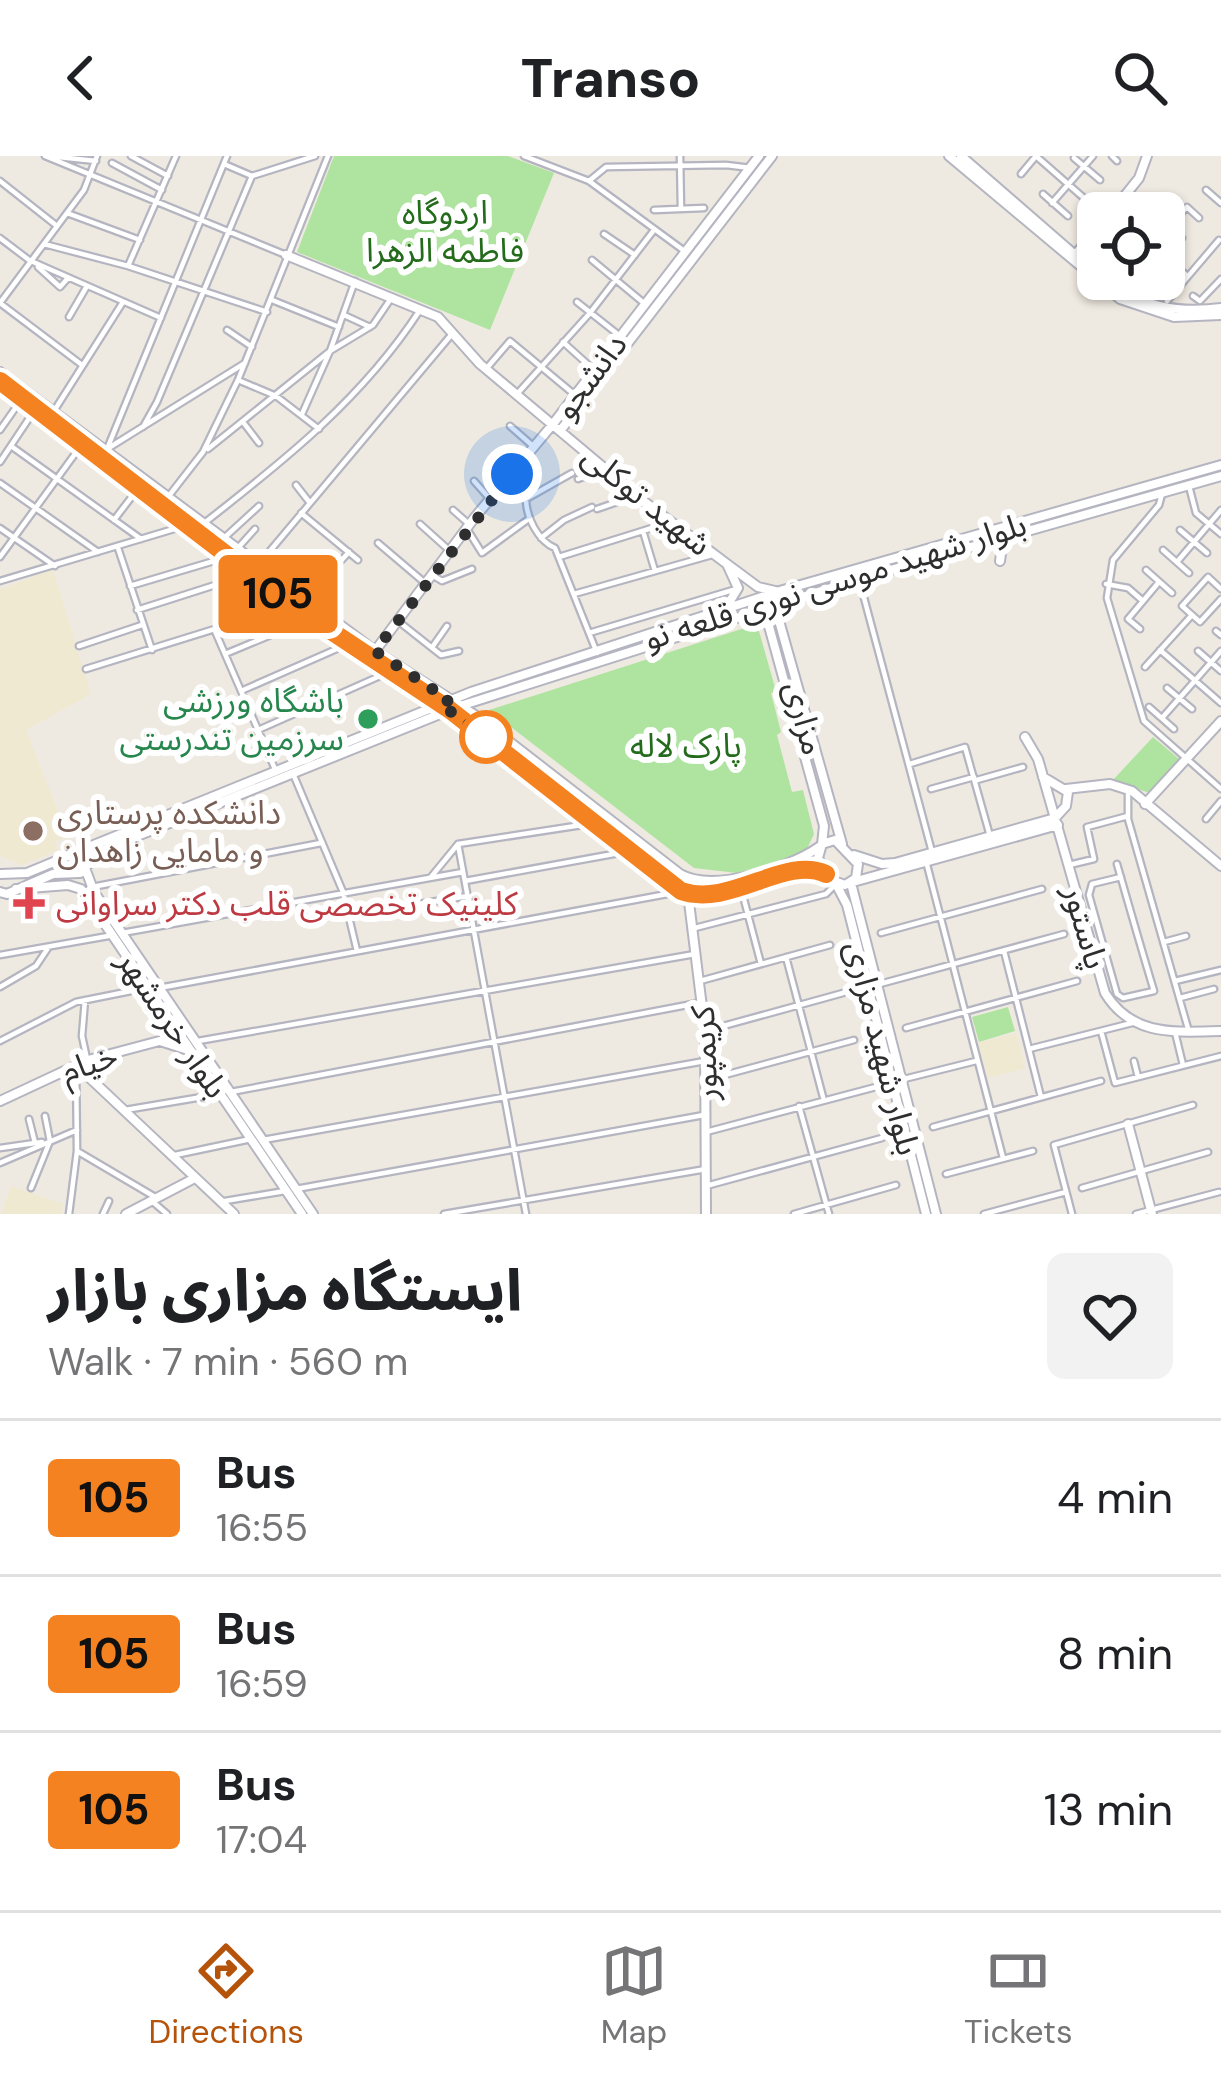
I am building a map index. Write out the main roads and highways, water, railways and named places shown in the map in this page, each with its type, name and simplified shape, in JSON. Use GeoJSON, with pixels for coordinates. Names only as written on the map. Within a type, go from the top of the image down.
{"type":"FeatureCollection","features":[{"type":"Feature","properties":{"kind":"main road","name":"دانشجو"},"geometry":{"type":"LineString","coordinates":[[556,428],[575,395],[759,156]]}},
{"type":"Feature","properties":{"kind":"main road","name":"دانشجو"},"geometry":{"type":"LineString","coordinates":[[375,651],[490,499],[534,447],[576,409],[772,156]]}},
{"type":"Feature","properties":{"kind":"main road"},"geometry":{"type":"LineString","coordinates":[[949,156],[1075,258]]}},
{"type":"Feature","properties":{"kind":"main road"},"geometry":{"type":"LineString","coordinates":[[961,156],[1105,290],[1136,307],[1174,317],[1221,311]]}},
{"type":"Feature","properties":{"kind":"main road"},"geometry":{"type":"LineString","coordinates":[[1129,192],[1149,156]]}},
{"type":"Feature","properties":{"kind":"main road","name":"شهید توکلی"},"geometry":{"type":"LineString","coordinates":[[286,255],[438,317],[486,369],[637,495],[764,590],[783,590]]}},
{"type":"Feature","properties":{"kind":"main road"},"geometry":{"type":"LineString","coordinates":[[1140,300],[1157,307],[1221,311]]}},
{"type":"Feature","properties":{"kind":"main road"},"geometry":{"type":"LineString","coordinates":[[0,372],[292,605],[375,651],[450,705],[684,893],[710,896],[808,869],[826,874]]}},
{"type":"Feature","properties":{"kind":"main road"},"geometry":{"type":"LineString","coordinates":[[0,381],[86,440],[107,449],[305,599],[348,644],[416,690],[475,715],[691,880],[710,884],[730,880],[802,857],[830,840],[854,855],[859,869],[852,883]]}},
{"type":"Feature","properties":{"kind":"main road"},"geometry":{"type":"LineString","coordinates":[[573,442],[576,409]]}},
{"type":"Feature","properties":{"kind":"main road","name":"بلوار شهید موسی نوری قلعه نو"},"geometry":{"type":"LineString","coordinates":[[450,705],[597,653],[638,646],[716,612],[783,590],[1221,465]]}},
{"type":"Feature","properties":{"kind":"main road","name":"بلوار شهید موسی نوری قلعه نو"},"geometry":{"type":"LineString","coordinates":[[450,705],[859,579],[1221,476]]}},
{"type":"Feature","properties":{"kind":"main road"},"geometry":{"type":"LineString","coordinates":[[1000,561],[1003,540]]}},
{"type":"Feature","properties":{"kind":"main road"},"geometry":{"type":"LineString","coordinates":[[716,612],[728,606],[738,588],[727,564]]}},
{"type":"Feature","properties":{"kind":"main road"},"geometry":{"type":"LineString","coordinates":[[745,616],[778,617],[798,598]]}},
{"type":"Feature","properties":{"kind":"main road","name":"مزاری"},"geometry":{"type":"LineString","coordinates":[[778,617],[842,844]]}},
{"type":"Feature","properties":{"kind":"main road"},"geometry":{"type":"LineString","coordinates":[[767,620],[823,822],[818,858],[836,884],[852,883],[990,836],[1056,822]]}},
{"type":"Feature","properties":{"kind":"main road"},"geometry":{"type":"LineString","coordinates":[[405,717],[416,705],[416,690]]}},
{"type":"Feature","properties":{"kind":"main road"},"geometry":{"type":"LineString","coordinates":[[475,715],[478,700]]}},
{"type":"Feature","properties":{"kind":"main road"},"geometry":{"type":"LineString","coordinates":[[6,893],[53,874],[77,873],[110,848],[405,717],[450,705]]}},
{"type":"Feature","properties":{"kind":"main road"},"geometry":{"type":"LineString","coordinates":[[0,870],[16,874],[69,855],[275,769],[424,719],[450,705]]}},
{"type":"Feature","properties":{"kind":"main road"},"geometry":{"type":"LineString","coordinates":[[424,719],[466,722]]}},
{"type":"Feature","properties":{"kind":"main road"},"geometry":{"type":"LineString","coordinates":[[1146,802],[1221,721]]}},
{"type":"Feature","properties":{"kind":"main road","name":"پاستور"},"geometry":{"type":"LineString","coordinates":[[1025,737],[1043,777],[1097,946],[1106,993],[1132,1023],[1174,1032],[1221,1031]]}},
{"type":"Feature","properties":{"kind":"main road"},"geometry":{"type":"LineString","coordinates":[[1043,777],[1063,788],[1069,798]]}},
{"type":"Feature","properties":{"kind":"main road"},"geometry":{"type":"LineString","coordinates":[[1063,788],[1110,784],[1146,802],[1221,869]]}},
{"type":"Feature","properties":{"kind":"main road"},"geometry":{"type":"LineString","coordinates":[[854,855],[888,863],[1056,822],[1069,798],[1099,789],[1146,802]]}},
{"type":"Feature","properties":{"kind":"main road"},"geometry":{"type":"LineString","coordinates":[[69,855],[80,855],[85,867]]}},
{"type":"Feature","properties":{"kind":"main road","name":"بلوار خرمشهر"},"geometry":{"type":"LineString","coordinates":[[85,867],[118,934],[291,1190],[313,1214]]}},
{"type":"Feature","properties":{"kind":"main road","name":"بلوار شهید مزاری"},"geometry":{"type":"LineString","coordinates":[[852,883],[926,1214]]}},
{"type":"Feature","properties":{"kind":"main road","name":"بلوار شهید مزاری"},"geometry":{"type":"LineString","coordinates":[[836,884],[847,905],[936,1214]]}},
{"type":"Feature","properties":{"kind":"main road","name":"بلوار خرمشهر"},"geometry":{"type":"LineString","coordinates":[[6,893],[76,886],[118,934]]}},
{"type":"Feature","properties":{"kind":"main road","name":"کریمپور"},"geometry":{"type":"LineString","coordinates":[[684,893],[705,1031],[706,1214]]}},
{"type":"Feature","properties":{"kind":"main road","name":"بلوار خرمشهر"},"geometry":{"type":"LineString","coordinates":[[154,987],[182,1035],[194,1046]]}},
{"type":"Feature","properties":{"kind":"main road","name":"خیام"},"geometry":{"type":"LineString","coordinates":[[0,1102],[88,1060],[182,1035]]}},
{"type":"Feature","properties":{"kind":"main road"},"geometry":{"type":"LineString","coordinates":[[158,1041],[194,1046]]}},
{"type":"Feature","properties":{"kind":"main road"},"geometry":{"type":"LineString","coordinates":[[76,1065],[230,1213]]}},
{"type":"Feature","properties":{"kind":"main road"},"geometry":{"type":"LineString","coordinates":[[1128,1124],[1151,1212]]}},
{"type":"Feature","properties":{"kind":"main road"},"geometry":{"type":"LineString","coordinates":[[129,1213],[193,1180]]}},
{"type":"Feature","properties":{"kind":"main road","name":"بلوار خرمشهر"},"geometry":{"type":"LineString","coordinates":[[291,1190],[302,1214]]}},
{"type":"Feature","properties":{"kind":"place","name":"باشگاه ورزشی سرزمین تندرستی"},"geometry":{"type":"Point","coordinates":[368,719]}},
{"type":"Feature","properties":{"kind":"place","name":"دانشکده پرستاری و مامایی زاهدان"},"geometry":{"type":"Point","coordinates":[33,831]}},
{"type":"Feature","properties":{"kind":"place","name":"کلینیک تخصصی قلب دکتر سراوانی"},"geometry":{"type":"Point","coordinates":[29,903]}},
{"type":"Feature","properties":{"kind":"park label","name":"اردوگاه فاطمه الزهرا"},"geometry":{"type":"Point","coordinates":[445,231]}},
{"type":"Feature","properties":{"kind":"park label","name":"پارک لاله"},"geometry":{"type":"Point","coordinates":[686,745]}}]}
